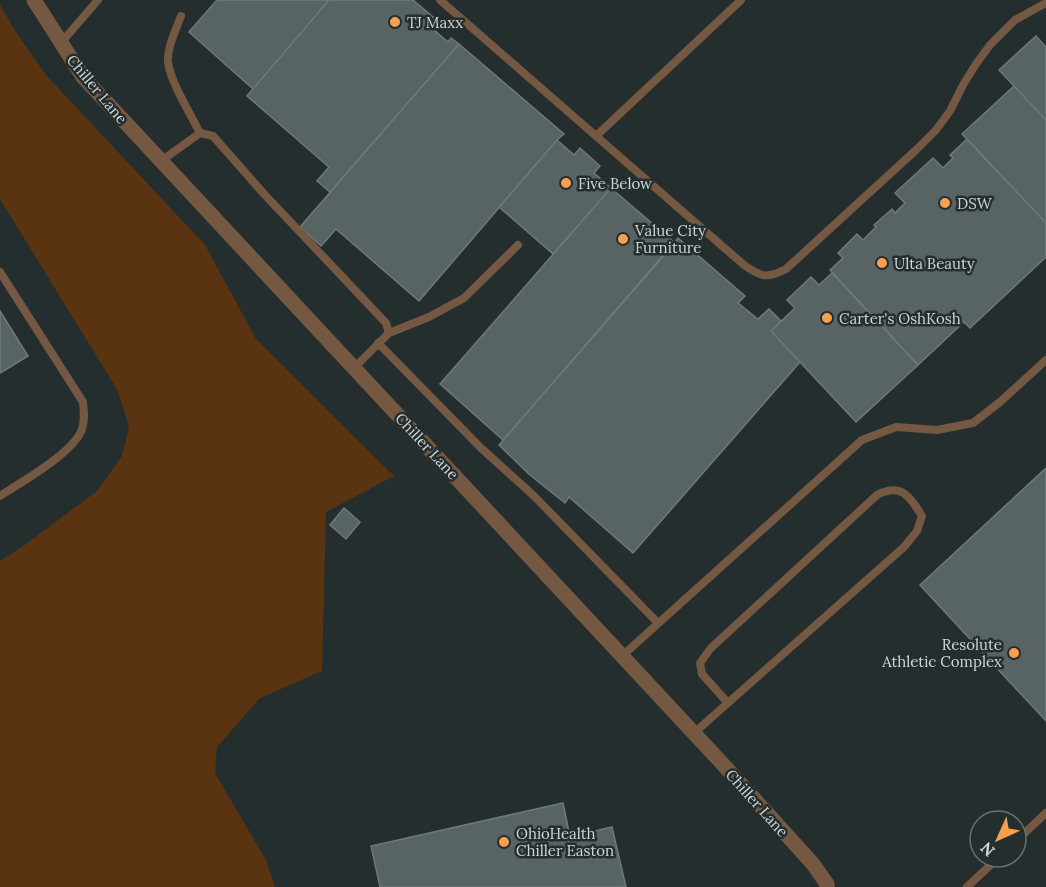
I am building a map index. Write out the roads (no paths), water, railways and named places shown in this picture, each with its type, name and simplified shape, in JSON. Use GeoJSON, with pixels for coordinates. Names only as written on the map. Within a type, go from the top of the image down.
{"type":"FeatureCollection","features":[{"type":"Feature","properties":{"kind":"street","name":"Chiller Lane"},"geometry":{"type":"LineString","coordinates":[[34,0],[83,77],[694,734],[813,864],[827,887]]}},
{"type":"Feature","properties":{"kind":"lane"},"geometry":{"type":"LineString","coordinates":[[60,44],[98,0]]}},
{"type":"Feature","properties":{"kind":"lane"},"geometry":{"type":"LineString","coordinates":[[440,0],[744,265],[765,276],[774,276],[786,269],[916,150],[936,130],[950,111],[976,64],[990,45],[1015,20],[1046,3]]}},
{"type":"Feature","properties":{"kind":"lane"},"geometry":{"type":"LineString","coordinates":[[596,136],[741,0]]}},
{"type":"Feature","properties":{"kind":"lane"},"geometry":{"type":"LineString","coordinates":[[182,16],[171,42],[168,62],[172,76],[200,132],[213,136],[264,194],[386,323],[389,333]]}},
{"type":"Feature","properties":{"kind":"lane"},"geometry":{"type":"LineString","coordinates":[[161,161],[200,132]]}},
{"type":"Feature","properties":{"kind":"lane"},"geometry":{"type":"LineString","coordinates":[[354,368],[389,333],[429,317],[464,298],[518,245]]}},
{"type":"Feature","properties":{"kind":"lane"},"geometry":{"type":"LineString","coordinates":[[0,272],[82,402],[84,417],[82,430],[76,441],[59,457],[0,496]]}},
{"type":"Feature","properties":{"kind":"lane"},"geometry":{"type":"LineString","coordinates":[[378,343],[481,448],[534,496],[658,623]]}},
{"type":"Feature","properties":{"kind":"lane"},"geometry":{"type":"LineString","coordinates":[[622,656],[862,440],[896,427],[937,430],[973,423],[1046,360]]}},
{"type":"Feature","properties":{"kind":"lane"},"geometry":{"type":"LineString","coordinates":[[694,734],[904,547],[917,531],[922,516],[913,501],[901,491],[888,489],[877,495],[711,648],[700,663],[702,674],[728,703]]}},
{"type":"Feature","properties":{"kind":"lane"},"geometry":{"type":"LineString","coordinates":[[1028,830],[1046,813]]}},
{"type":"Feature","properties":{"kind":"lane"},"geometry":{"type":"LineString","coordinates":[[967,887],[986,869]]}},
{"type":"Feature","properties":{"kind":"place","name":"TJ Maxx"},"geometry":{"type":"Point","coordinates":[395,22]}},
{"type":"Feature","properties":{"kind":"place","name":"Five Below"},"geometry":{"type":"Point","coordinates":[566,183]}},
{"type":"Feature","properties":{"kind":"place","name":"DSW"},"geometry":{"type":"Point","coordinates":[945,203]}},
{"type":"Feature","properties":{"kind":"place","name":"Value City Furniture"},"geometry":{"type":"Point","coordinates":[623,239]}},
{"type":"Feature","properties":{"kind":"place","name":"Ulta Beauty"},"geometry":{"type":"Point","coordinates":[882,263]}},
{"type":"Feature","properties":{"kind":"place","name":"Carter's OshKosh"},"geometry":{"type":"Point","coordinates":[827,318]}},
{"type":"Feature","properties":{"kind":"place","name":"Resolute Athletic Complex"},"geometry":{"type":"Point","coordinates":[1014,653]}},
{"type":"Feature","properties":{"kind":"place","name":"OhioHealth Chiller Easton"},"geometry":{"type":"Point","coordinates":[504,842]}}]}
